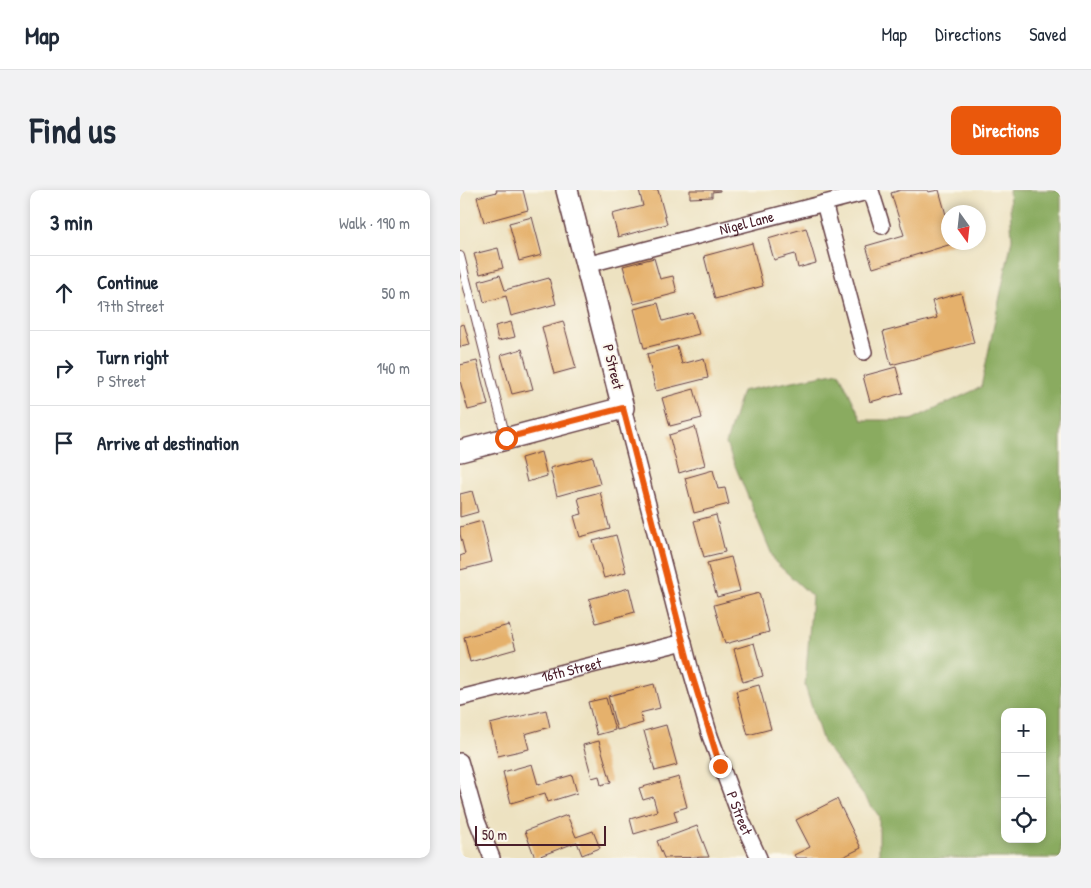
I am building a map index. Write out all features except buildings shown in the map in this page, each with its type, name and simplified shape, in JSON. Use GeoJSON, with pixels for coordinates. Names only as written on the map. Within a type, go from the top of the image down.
{"type":"FeatureCollection","features":[{"type":"Feature","properties":{"kind":"street","name":"P Street"},"geometry":{"type":"LineString","coordinates":[[567,190],[684,642],[718,758],[741,819],[760,858]]}},
{"type":"Feature","properties":{"kind":"street","name":"Nigel Lane"},"geometry":{"type":"LineString","coordinates":[[586,265],[871,191],[882,226]]}},
{"type":"Feature","properties":{"kind":"street"},"geometry":{"type":"LineString","coordinates":[[824,203],[864,352]]}},
{"type":"Feature","properties":{"kind":"street"},"geometry":{"type":"LineString","coordinates":[[460,451],[623,408]]}},
{"type":"Feature","properties":{"kind":"street","name":"16th Street"},"geometry":{"type":"LineString","coordinates":[[460,698],[684,642]]}},
{"type":"Feature","properties":{"kind":"street"},"geometry":{"type":"LineString","coordinates":[[460,762],[477,821],[492,858]]}},
{"type":"Feature","properties":{"kind":"lane"},"geometry":{"type":"LineString","coordinates":[[460,256],[506,438]]}},
{"type":"Feature","properties":{"kind":"green space"},"geometry":{"type":"Polygon","coordinates":[[[1009,190],[1061,190],[1061,858],[879,858],[879,816],[823,742],[805,686],[812,596],[775,562],[726,444],[742,391],[839,372],[862,420],[911,420],[981,387],[1012,239],[1009,190]]]}},
{"type":"Feature","properties":{"kind":"route"},"geometry":{"type":"LineString","coordinates":[[506,438],[623,408],[691,672],[720,766]]}}]}
